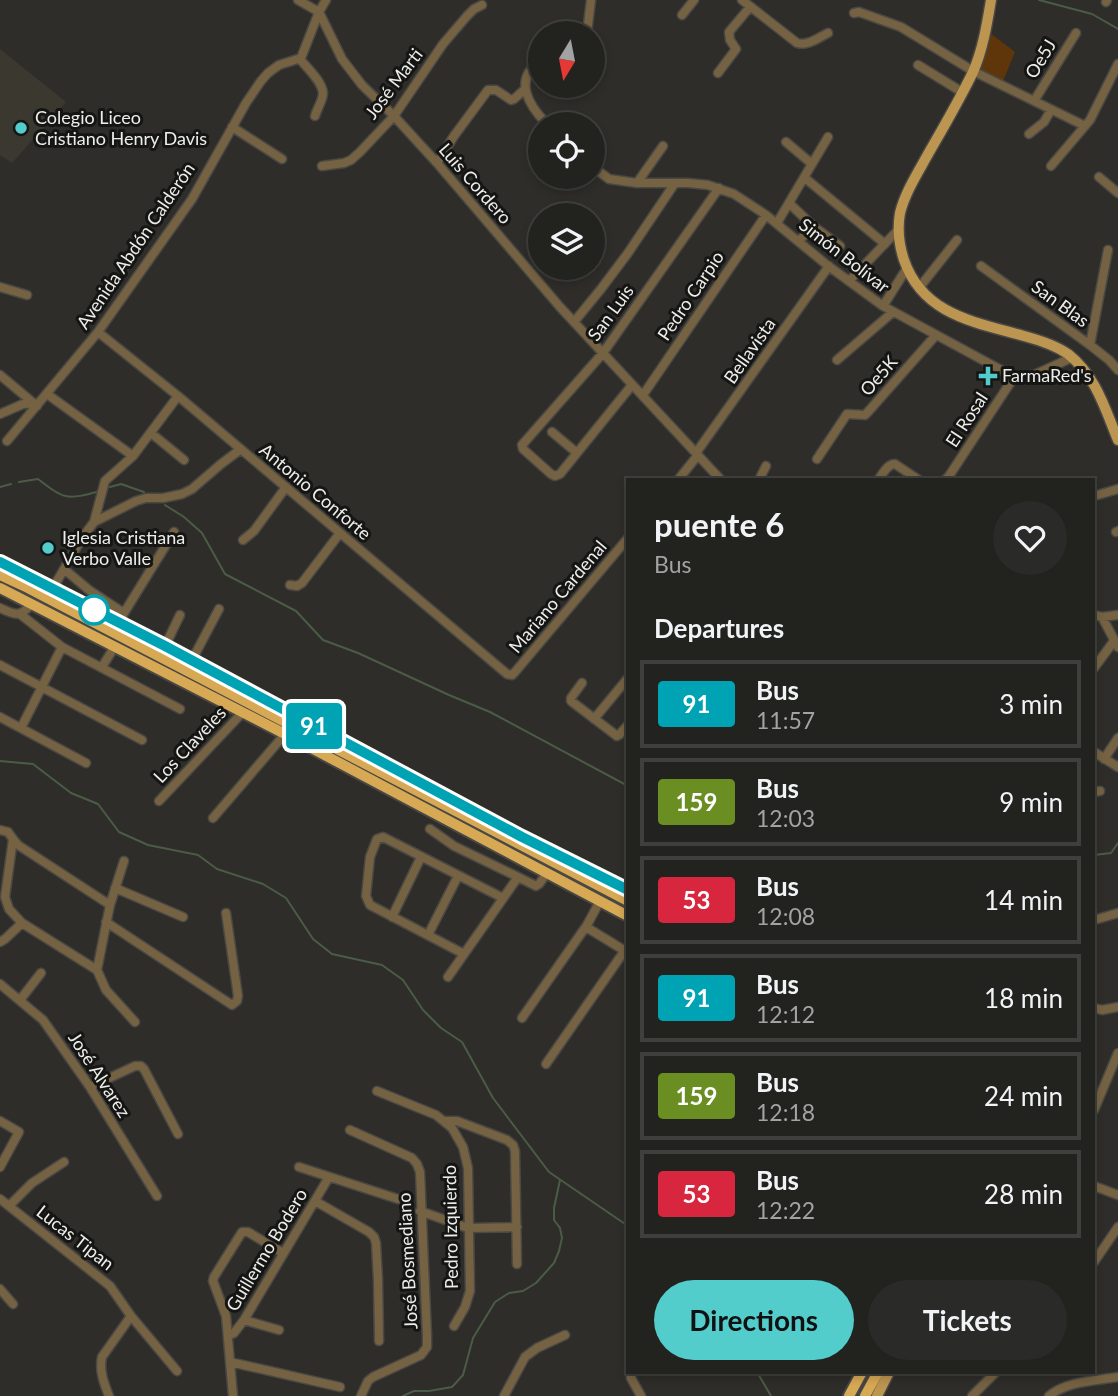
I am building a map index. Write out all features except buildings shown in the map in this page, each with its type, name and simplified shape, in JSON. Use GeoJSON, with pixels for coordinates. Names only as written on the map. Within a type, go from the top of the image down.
{"type":"FeatureCollection","features":[{"type":"Feature","properties":{"kind":"highway"},"geometry":{"type":"LineString","coordinates":[[0,575],[626,900]]}},
{"type":"Feature","properties":{"kind":"highway"},"geometry":{"type":"LineString","coordinates":[[0,588],[243,712],[626,915]]}},
{"type":"Feature","properties":{"kind":"highway"},"geometry":{"type":"LineString","coordinates":[[849,1396],[861,1374]]}},
{"type":"Feature","properties":{"kind":"highway"},"geometry":{"type":"LineString","coordinates":[[865,1396],[876,1374]]}},
{"type":"Feature","properties":{"kind":"main road"},"geometry":{"type":"LineString","coordinates":[[991,0],[983,44],[973,71],[906,195],[900,213],[900,244],[907,268],[919,288],[933,302],[955,315],[1049,344],[1072,358],[1087,374],[1099,393],[1117,435]]}},
{"type":"Feature","properties":{"kind":"main road"},"geometry":{"type":"LineString","coordinates":[[0,562],[122,618],[165,646],[522,837],[626,889]]}},
{"type":"Feature","properties":{"kind":"main road"},"geometry":{"type":"LineString","coordinates":[[877,1396],[888,1374]]}},
{"type":"Feature","properties":{"kind":"street"},"geometry":{"type":"LineString","coordinates":[[298,0],[319,12]]}},
{"type":"Feature","properties":{"kind":"street"},"geometry":{"type":"LineString","coordinates":[[315,116],[323,91],[300,59],[319,12],[327,0]]}},
{"type":"Feature","properties":{"kind":"street"},"geometry":{"type":"LineString","coordinates":[[588,21],[591,0]]}},
{"type":"Feature","properties":{"kind":"street"},"geometry":{"type":"LineString","coordinates":[[682,15],[694,0]]}},
{"type":"Feature","properties":{"kind":"street"},"geometry":{"type":"LineString","coordinates":[[742,0],[797,43],[808,43],[828,33]]}},
{"type":"Feature","properties":{"kind":"street","name":"José Marti"},"geometry":{"type":"LineString","coordinates":[[322,166],[351,160],[394,116],[443,44],[474,9],[482,5]]}},
{"type":"Feature","properties":{"kind":"street"},"geometry":{"type":"LineString","coordinates":[[718,73],[736,49],[730,40],[729,32],[750,7]]}},
{"type":"Feature","properties":{"kind":"street","name":"Luis Cordero"},"geometry":{"type":"LineString","coordinates":[[319,12],[342,58],[362,85],[437,163],[574,322],[719,478]]}},
{"type":"Feature","properties":{"kind":"street"},"geometry":{"type":"LineString","coordinates":[[854,13],[859,12],[901,27],[973,71],[1084,127]]}},
{"type":"Feature","properties":{"kind":"street","name":"Oe5J"},"geometry":{"type":"LineString","coordinates":[[1034,101],[1076,33]]}},
{"type":"Feature","properties":{"kind":"street","name":"Avenida Abdón Calderón"},"geometry":{"type":"LineString","coordinates":[[7,442],[98,332],[192,199],[253,92],[268,73],[279,65],[300,59]]}},
{"type":"Feature","properties":{"kind":"street"},"geometry":{"type":"LineString","coordinates":[[1051,166],[1092,116],[1118,64]]}},
{"type":"Feature","properties":{"kind":"street"},"geometry":{"type":"LineString","coordinates":[[918,65],[962,92]]}},
{"type":"Feature","properties":{"kind":"street"},"geometry":{"type":"LineString","coordinates":[[437,163],[488,90],[496,90],[511,100],[514,99],[524,90],[528,76]]}},
{"type":"Feature","properties":{"kind":"street"},"geometry":{"type":"LineString","coordinates":[[524,90],[535,112]]}},
{"type":"Feature","properties":{"kind":"street"},"geometry":{"type":"LineString","coordinates":[[1029,134],[1045,122],[1051,110]]}},
{"type":"Feature","properties":{"kind":"street"},"geometry":{"type":"LineString","coordinates":[[232,127],[282,159]]}},
{"type":"Feature","properties":{"kind":"street"},"geometry":{"type":"LineString","coordinates":[[776,223],[790,204],[828,137]]}},
{"type":"Feature","properties":{"kind":"street"},"geometry":{"type":"LineString","coordinates":[[786,142],[812,164]]}},
{"type":"Feature","properties":{"kind":"street"},"geometry":{"type":"LineString","coordinates":[[637,183],[663,146]]}},
{"type":"Feature","properties":{"kind":"street","name":"Simón Bolívar"},"geometry":{"type":"LineString","coordinates":[[605,177],[609,180],[637,183],[708,185],[734,194],[766,215],[883,306],[1014,377]]}},
{"type":"Feature","properties":{"kind":"street"},"geometry":{"type":"LineString","coordinates":[[1099,177],[1118,193]]}},
{"type":"Feature","properties":{"kind":"street"},"geometry":{"type":"LineString","coordinates":[[805,178],[885,244]]}},
{"type":"Feature","properties":{"kind":"street"},"geometry":{"type":"LineString","coordinates":[[574,322],[615,271],[675,183]]}},
{"type":"Feature","properties":{"kind":"street","name":"San Luis"},"geometry":{"type":"LineString","coordinates":[[577,453],[560,474],[555,476],[523,449],[522,445],[603,353],[719,188]]}},
{"type":"Feature","properties":{"kind":"street"},"geometry":{"type":"LineString","coordinates":[[790,204],[840,246]]}},
{"type":"Feature","properties":{"kind":"street","name":"Pedro Carpio"},"geometry":{"type":"LineString","coordinates":[[643,395],[766,215]]}},
{"type":"Feature","properties":{"kind":"street"},"geometry":{"type":"LineString","coordinates":[[799,241],[813,226]]}},
{"type":"Feature","properties":{"kind":"street"},"geometry":{"type":"LineString","coordinates":[[849,281],[899,229]]}},
{"type":"Feature","properties":{"kind":"street"},"geometry":{"type":"LineString","coordinates":[[919,288],[957,240]]}},
{"type":"Feature","properties":{"kind":"street"},"geometry":{"type":"LineString","coordinates":[[1090,345],[1108,250]]}},
{"type":"Feature","properties":{"kind":"street","name":"Bellavista"},"geometry":{"type":"LineString","coordinates":[[697,454],[829,266]]}},
{"type":"Feature","properties":{"kind":"street","name":"San Blas"},"geometry":{"type":"LineString","coordinates":[[981,266],[1090,345],[1118,370]]}},
{"type":"Feature","properties":{"kind":"street"},"geometry":{"type":"LineString","coordinates":[[883,306],[907,268]]}},
{"type":"Feature","properties":{"kind":"street"},"geometry":{"type":"LineString","coordinates":[[0,287],[27,295]]}},
{"type":"Feature","properties":{"kind":"street"},"geometry":{"type":"LineString","coordinates":[[837,360],[893,312]]}},
{"type":"Feature","properties":{"kind":"street","name":"Antonio Conforte"},"geometry":{"type":"LineString","coordinates":[[98,332],[178,396],[507,674],[512,675]]}},
{"type":"Feature","properties":{"kind":"street","name":"Oe5K"},"geometry":{"type":"LineString","coordinates":[[817,459],[847,414],[851,412],[865,415],[936,335]]}},
{"type":"Feature","properties":{"kind":"street"},"geometry":{"type":"LineString","coordinates":[[1014,377],[1034,375],[1072,358]]}},
{"type":"Feature","properties":{"kind":"street"},"geometry":{"type":"LineString","coordinates":[[0,375],[35,405]]}},
{"type":"Feature","properties":{"kind":"street","name":"El Rosal"},"geometry":{"type":"LineString","coordinates":[[947,478],[1014,377]]}},
{"type":"Feature","properties":{"kind":"street"},"geometry":{"type":"LineString","coordinates":[[552,432],[577,453],[632,385]]}},
{"type":"Feature","properties":{"kind":"street"},"geometry":{"type":"LineString","coordinates":[[47,394],[133,456]]}},
{"type":"Feature","properties":{"kind":"street"},"geometry":{"type":"LineString","coordinates":[[53,588],[94,522],[106,481],[133,456],[178,396]]}},
{"type":"Feature","properties":{"kind":"street"},"geometry":{"type":"LineString","coordinates":[[0,414],[23,404],[35,405]]}},
{"type":"Feature","properties":{"kind":"street"},"geometry":{"type":"LineString","coordinates":[[151,433],[184,460]]}},
{"type":"Feature","properties":{"kind":"street"},"geometry":{"type":"LineString","coordinates":[[94,522],[136,501],[182,494],[241,449]]}},
{"type":"Feature","properties":{"kind":"street"},"geometry":{"type":"LineString","coordinates":[[679,478],[697,454]]}},
{"type":"Feature","properties":{"kind":"street"},"geometry":{"type":"LineString","coordinates":[[880,478],[891,464],[916,478]]}},
{"type":"Feature","properties":{"kind":"street"},"geometry":{"type":"LineString","coordinates":[[760,478],[766,466]]}},
{"type":"Feature","properties":{"kind":"street"},"geometry":{"type":"LineString","coordinates":[[243,540],[254,531],[286,487]]}},
{"type":"Feature","properties":{"kind":"street"},"geometry":{"type":"LineString","coordinates":[[1095,496],[1118,489]]}},
{"type":"Feature","properties":{"kind":"street"},"geometry":{"type":"LineString","coordinates":[[64,569],[122,618],[174,532]]}},
{"type":"Feature","properties":{"kind":"street"},"geometry":{"type":"LineString","coordinates":[[290,585],[297,586],[302,583],[340,533]]}},
{"type":"Feature","properties":{"kind":"street","name":"Mariano Cardenal"},"geometry":{"type":"LineString","coordinates":[[512,675],[626,540]]}},
{"type":"Feature","properties":{"kind":"street"},"geometry":{"type":"LineString","coordinates":[[0,608],[16,615],[32,604]]}},
{"type":"Feature","properties":{"kind":"street"},"geometry":{"type":"LineString","coordinates":[[192,660],[219,608]]}},
{"type":"Feature","properties":{"kind":"street"},"geometry":{"type":"LineString","coordinates":[[20,614],[62,647],[180,709]]}},
{"type":"Feature","properties":{"kind":"street"},"geometry":{"type":"LineString","coordinates":[[165,646],[180,615]]}},
{"type":"Feature","properties":{"kind":"street"},"geometry":{"type":"LineString","coordinates":[[1095,667],[1116,644],[1098,616],[1118,615]]}},
{"type":"Feature","properties":{"kind":"street"},"geometry":{"type":"LineString","coordinates":[[102,667],[114,646]]}},
{"type":"Feature","properties":{"kind":"street"},"geometry":{"type":"LineString","coordinates":[[21,728],[62,647]]}},
{"type":"Feature","properties":{"kind":"street"},"geometry":{"type":"LineString","coordinates":[[0,665],[142,740]]}},
{"type":"Feature","properties":{"kind":"street"},"geometry":{"type":"LineString","coordinates":[[594,719],[626,680]]}},
{"type":"Feature","properties":{"kind":"street"},"geometry":{"type":"LineString","coordinates":[[582,683],[571,701],[617,736],[626,728]]}},
{"type":"Feature","properties":{"kind":"street","name":"Los Claveles"},"geometry":{"type":"LineString","coordinates":[[159,800],[243,712]]}},
{"type":"Feature","properties":{"kind":"street"},"geometry":{"type":"LineString","coordinates":[[0,717],[86,763]]}},
{"type":"Feature","properties":{"kind":"street"},"geometry":{"type":"LineString","coordinates":[[213,818],[285,734]]}},
{"type":"Feature","properties":{"kind":"street"},"geometry":{"type":"LineString","coordinates":[[1104,759],[1118,738]]}},
{"type":"Feature","properties":{"kind":"street"},"geometry":{"type":"LineString","coordinates":[[1095,753],[1118,767]]}},
{"type":"Feature","properties":{"kind":"street"},"geometry":{"type":"LineString","coordinates":[[430,829],[454,846],[536,886],[547,873]]}},
{"type":"Feature","properties":{"kind":"street"},"geometry":{"type":"LineString","coordinates":[[7,834],[18,845],[110,905]]}},
{"type":"Feature","properties":{"kind":"street"},"geometry":{"type":"LineString","coordinates":[[7,834],[5,897],[9,909],[22,923],[97,970]]}},
{"type":"Feature","properties":{"kind":"street"},"geometry":{"type":"LineString","coordinates":[[464,954],[370,905],[366,896],[370,857],[377,839],[383,837],[503,898]]}},
{"type":"Feature","properties":{"kind":"street"},"geometry":{"type":"LineString","coordinates":[[392,917],[421,857]]}},
{"type":"Feature","properties":{"kind":"street"},"geometry":{"type":"LineString","coordinates":[[124,861],[110,905],[97,970],[106,990],[135,1022]]}},
{"type":"Feature","properties":{"kind":"street"},"geometry":{"type":"LineString","coordinates":[[428,935],[458,876]]}},
{"type":"Feature","properties":{"kind":"street"},"geometry":{"type":"LineString","coordinates":[[448,977],[517,877]]}},
{"type":"Feature","properties":{"kind":"street"},"geometry":{"type":"LineString","coordinates":[[115,888],[183,917]]}},
{"type":"Feature","properties":{"kind":"street"},"geometry":{"type":"LineString","coordinates":[[522,1018],[586,927],[600,901]]}},
{"type":"Feature","properties":{"kind":"street"},"geometry":{"type":"LineString","coordinates":[[106,922],[232,1004],[238,996],[226,913]]}},
{"type":"Feature","properties":{"kind":"street"},"geometry":{"type":"LineString","coordinates":[[1095,920],[1118,914]]}},
{"type":"Feature","properties":{"kind":"street"},"geometry":{"type":"LineString","coordinates":[[0,942],[22,923]]}},
{"type":"Feature","properties":{"kind":"street"},"geometry":{"type":"LineString","coordinates":[[546,1064],[623,953],[622,949],[586,927]]}},
{"type":"Feature","properties":{"kind":"street"},"geometry":{"type":"LineString","coordinates":[[20,1000],[41,973]]}},
{"type":"Feature","properties":{"kind":"street","name":"José Alvarez"},"geometry":{"type":"LineString","coordinates":[[0,984],[43,1020],[90,1087],[157,1196]]}},
{"type":"Feature","properties":{"kind":"street"},"geometry":{"type":"LineString","coordinates":[[1095,1008],[1102,1010],[1118,1007]]}},
{"type":"Feature","properties":{"kind":"street"},"geometry":{"type":"LineString","coordinates":[[1095,1108],[1118,1054]]}},
{"type":"Feature","properties":{"kind":"street"},"geometry":{"type":"LineString","coordinates":[[90,1087],[135,1066],[141,1066],[178,1134]]}},
{"type":"Feature","properties":{"kind":"street","name":"Pedro Izquierdo"},"geometry":{"type":"LineString","coordinates":[[377,1091],[436,1115],[452,1128],[463,1147],[468,1168],[470,1291],[454,1326]]}},
{"type":"Feature","properties":{"kind":"street"},"geometry":{"type":"LineString","coordinates":[[0,1121],[19,1132],[0,1167]]}},
{"type":"Feature","properties":{"kind":"street"},"geometry":{"type":"LineString","coordinates":[[444,1121],[457,1121],[507,1140],[513,1145],[517,1264]]}},
{"type":"Feature","properties":{"kind":"street","name":"José Bosmediano"},"geometry":{"type":"LineString","coordinates":[[350,1130],[412,1158],[420,1172],[426,1347],[421,1355],[373,1377],[361,1396]]}},
{"type":"Feature","properties":{"kind":"street"},"geometry":{"type":"LineString","coordinates":[[9,1206],[33,1183],[65,1162]]}},
{"type":"Feature","properties":{"kind":"street"},"geometry":{"type":"LineString","coordinates":[[299,1167],[398,1199]]}},
{"type":"Feature","properties":{"kind":"street","name":"Guillermo Bodero"},"geometry":{"type":"LineString","coordinates":[[229,1336],[244,1320],[329,1177]]}},
{"type":"Feature","properties":{"kind":"street"},"geometry":{"type":"LineString","coordinates":[[1095,1186],[1118,1195]]}},
{"type":"Feature","properties":{"kind":"street","name":"Lucas Tipan"},"geometry":{"type":"LineString","coordinates":[[0,1199],[110,1286],[177,1371]]}},
{"type":"Feature","properties":{"kind":"street"},"geometry":{"type":"LineString","coordinates":[[315,1201],[374,1237],[379,1341]]}},
{"type":"Feature","properties":{"kind":"street"},"geometry":{"type":"LineString","coordinates":[[420,1211],[468,1228],[517,1227]]}},
{"type":"Feature","properties":{"kind":"street"},"geometry":{"type":"LineString","coordinates":[[1095,1261],[1118,1227]]}},
{"type":"Feature","properties":{"kind":"street"},"geometry":{"type":"LineString","coordinates":[[233,1396],[229,1336],[223,1308],[213,1282],[214,1277],[242,1232],[247,1232],[284,1252]]}},
{"type":"Feature","properties":{"kind":"street"},"geometry":{"type":"LineString","coordinates":[[0,1289],[13,1304]]}},
{"type":"Feature","properties":{"kind":"street"},"geometry":{"type":"LineString","coordinates":[[109,1396],[102,1373],[102,1357],[131,1316]]}},
{"type":"Feature","properties":{"kind":"street"},"geometry":{"type":"LineString","coordinates":[[244,1320],[279,1330]]}},
{"type":"Feature","properties":{"kind":"street"},"geometry":{"type":"LineString","coordinates":[[504,1396],[525,1357],[537,1348],[565,1335]]}},
{"type":"Feature","properties":{"kind":"street"},"geometry":{"type":"LineString","coordinates":[[230,1362],[341,1387]]}},
{"type":"Feature","properties":{"kind":"street"},"geometry":{"type":"LineString","coordinates":[[631,1374],[641,1396]]}},
{"type":"Feature","properties":{"kind":"street"},"geometry":{"type":"LineString","coordinates":[[972,1396],[994,1374]]}},
{"type":"Feature","properties":{"kind":"street"},"geometry":{"type":"LineString","coordinates":[[1049,1396],[1065,1386],[1118,1377]]}},
{"type":"Feature","properties":{"kind":"shaded area"},"geometry":{"type":"Polygon","coordinates":[[[990,33],[1015,52],[1003,81],[977,69],[990,33]]]}},
{"type":"Feature","properties":{"kind":"shaded area","name":"Colegio Liceo Cristiano Henry Davis"},"geometry":{"type":"Polygon","coordinates":[[[0,49],[66,102],[12,163],[0,155],[0,49]]]}},
{"type":"Feature","properties":{"kind":"waterway"},"geometry":{"type":"LineString","coordinates":[[1039,0],[1092,14],[1118,29]]}},
{"type":"Feature","properties":{"kind":"waterway"},"geometry":{"type":"LineString","coordinates":[[19,482],[38,479],[54,491],[73,497],[100,491]]}},
{"type":"Feature","properties":{"kind":"waterway"},"geometry":{"type":"LineString","coordinates":[[0,487],[11,484]]}},
{"type":"Feature","properties":{"kind":"waterway"},"geometry":{"type":"LineString","coordinates":[[110,487],[121,484],[144,492]]}},
{"type":"Feature","properties":{"kind":"waterway"},"geometry":{"type":"LineString","coordinates":[[165,505],[202,533],[225,574],[296,611],[323,640],[490,712],[626,785]]}},
{"type":"Feature","properties":{"kind":"waterway"},"geometry":{"type":"LineString","coordinates":[[0,761],[33,764],[71,793],[98,804],[119,832],[148,845],[198,855],[217,869],[263,884],[286,898],[313,939],[332,954],[382,965],[403,980],[423,1010],[441,1028],[462,1042],[493,1098],[549,1172],[626,1225]]}},
{"type":"Feature","properties":{"kind":"waterway"},"geometry":{"type":"LineString","coordinates":[[1095,855],[1111,853],[1118,843]]}},
{"type":"Feature","properties":{"kind":"waterway"},"geometry":{"type":"LineString","coordinates":[[403,1396],[414,1391],[452,1387],[463,1375],[473,1338],[495,1302],[509,1293],[523,1291],[536,1283],[554,1263],[562,1238],[560,1228],[554,1220],[560,1180]]}},
{"type":"Feature","properties":{"kind":"waterway"},"geometry":{"type":"LineString","coordinates":[[758,1374],[771,1396]]}},
{"type":"Feature","properties":{"kind":"bus line","name":"91"},"geometry":{"type":"LineString","coordinates":[[0,562],[626,889]]}},
{"type":"Feature","properties":{"kind":"place","name":"Colegio Liceo Cristiano Henry Davis"},"geometry":{"type":"Point","coordinates":[21,128]}},
{"type":"Feature","properties":{"kind":"place","name":"FarmaRed's"},"geometry":{"type":"Point","coordinates":[988,376]}},
{"type":"Feature","properties":{"kind":"place","name":"Iglesia Cristiana Verbo Valle"},"geometry":{"type":"Point","coordinates":[48,548]}}]}
